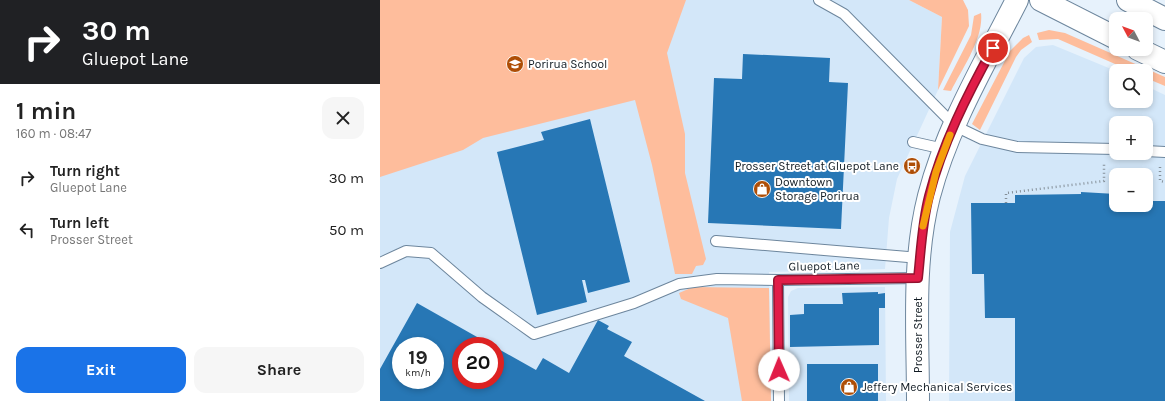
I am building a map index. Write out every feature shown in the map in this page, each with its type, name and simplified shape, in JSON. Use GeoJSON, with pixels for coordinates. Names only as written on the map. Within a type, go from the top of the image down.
{"type":"FeatureCollection","features":[{"type":"Feature","properties":{"kind":"main road","name":"Prosser Street"},"geometry":{"type":"LineString","coordinates":[[918,401],[919,268],[922,231],[929,197],[944,149],[954,126],[1017,0]]}},
{"type":"Feature","properties":{"kind":"main road"},"geometry":{"type":"LineString","coordinates":[[1041,0],[1109,34]]}},
{"type":"Feature","properties":{"kind":"main road"},"geometry":{"type":"LineString","coordinates":[[1128,0],[1165,19]]}},
{"type":"Feature","properties":{"kind":"main road"},"geometry":{"type":"LineString","coordinates":[[1153,56],[1165,62]]}},
{"type":"Feature","properties":{"kind":"lane"},"geometry":{"type":"LineString","coordinates":[[819,0],[844,14],[954,126],[982,139],[1017,146],[1109,148]]}},
{"type":"Feature","properties":{"kind":"lane"},"geometry":{"type":"LineString","coordinates":[[913,142],[944,149]]}},
{"type":"Feature","properties":{"kind":"lane"},"geometry":{"type":"LineString","coordinates":[[1153,151],[1165,152]]}},
{"type":"Feature","properties":{"kind":"lane"},"geometry":{"type":"LineString","coordinates":[[716,241],[919,268]]}},
{"type":"Feature","properties":{"kind":"lane"},"geometry":{"type":"LineString","coordinates":[[380,263],[406,251],[431,253],[482,297],[534,334],[634,303],[679,284],[717,279],[778,280]]}},
{"type":"Feature","properties":{"kind":"lane","name":"Gluepot Lane"},"geometry":{"type":"LineString","coordinates":[[779,401],[778,280],[919,268]]}},
{"type":"Feature","properties":{"kind":"path"},"geometry":{"type":"LineString","coordinates":[[1006,203],[1006,193],[1104,181],[1105,148]]}},
{"type":"Feature","properties":{"kind":"shaded area"},"geometry":{"type":"Polygon","coordinates":[[[380,0],[909,0],[942,17],[938,90],[897,179],[889,218],[885,269],[769,272],[771,401],[380,401],[380,0]]]}},
{"type":"Feature","properties":{"kind":"shaded area","name":"Porirua School"},"geometry":{"type":"Polygon","coordinates":[[[380,0],[686,0],[667,53],[685,134],[685,173],[706,259],[703,265],[696,266],[692,274],[675,274],[652,165],[635,100],[483,138],[463,150],[380,177],[380,0]]]}},
{"type":"Feature","properties":{"kind":"shaded area"},"geometry":{"type":"Polygon","coordinates":[[[909,0],[963,0],[968,10],[969,26],[938,90],[942,17],[909,0]]]}},
{"type":"Feature","properties":{"kind":"shaded area"},"geometry":{"type":"Polygon","coordinates":[[[981,13],[981,23],[976,43],[951,91],[943,90],[971,35],[974,16],[981,13]]]}},
{"type":"Feature","properties":{"kind":"shaded area"},"geometry":{"type":"Polygon","coordinates":[[[1049,30],[1065,33],[1109,52],[1109,56],[1117,56],[1135,64],[1115,64],[1058,39],[1039,40],[1037,33],[1049,30]]]}},
{"type":"Feature","properties":{"kind":"shaded area"},"geometry":{"type":"Polygon","coordinates":[[[1029,35],[1032,42],[1021,50],[1016,57],[980,130],[972,124],[1010,51],[1023,38],[1029,35]]]}},
{"type":"Feature","properties":{"kind":"shaded area"},"geometry":{"type":"Polygon","coordinates":[[[1053,45],[1109,68],[1109,108],[1153,108],[1153,89],[1165,95],[1165,401],[949,401],[950,232],[965,176],[1024,58],[1036,47],[1053,45]]]}},
{"type":"Feature","properties":{"kind":"shaded area"},"geometry":{"type":"Polygon","coordinates":[[[1153,72],[1165,77],[1165,86],[1153,81],[1153,72]]]}},
{"type":"Feature","properties":{"kind":"shaded area"},"geometry":{"type":"Polygon","coordinates":[[[693,287],[769,288],[771,401],[742,401],[728,318],[681,299],[679,293],[693,287]]]}},
{"type":"Feature","properties":{"kind":"shaded area"},"geometry":{"type":"Polygon","coordinates":[[[885,287],[886,401],[789,401],[788,297],[791,291],[798,288],[885,287]]]}},
{"type":"Feature","properties":{"kind":"building"},"geometry":{"type":"Polygon","coordinates":[[[743,54],[830,58],[829,82],[848,83],[841,229],[708,223],[714,78],[742,79],[743,54]]]}},
{"type":"Feature","properties":{"kind":"building"},"geometry":{"type":"Polygon","coordinates":[[[590,119],[630,282],[588,293],[585,280],[582,280],[587,302],[537,315],[497,152],[544,140],[541,132],[590,119]]]}},
{"type":"Feature","properties":{"kind":"building"},"geometry":{"type":"Polygon","coordinates":[[[1081,192],[1109,194],[1109,212],[1153,212],[1153,201],[1165,201],[1165,401],[1015,401],[1015,318],[985,318],[984,274],[972,274],[971,203],[1015,203],[1015,195],[1081,194],[1081,192]]]}},
{"type":"Feature","properties":{"kind":"building"},"geometry":{"type":"Polygon","coordinates":[[[878,292],[878,294],[885,293],[885,308],[879,308],[879,345],[790,347],[790,315],[804,314],[804,304],[843,304],[842,293],[878,292]]]}},
{"type":"Feature","properties":{"kind":"building"},"geometry":{"type":"Polygon","coordinates":[[[417,303],[477,337],[452,337],[452,389],[504,389],[504,352],[536,370],[543,358],[569,373],[598,320],[609,326],[607,329],[632,342],[624,356],[705,401],[380,401],[380,369],[392,348],[392,389],[444,389],[444,337],[398,337],[417,303]]]}},
{"type":"Feature","properties":{"kind":"building"},"geometry":{"type":"Polygon","coordinates":[[[807,364],[878,364],[878,401],[807,401],[807,364]]]}},
{"type":"Feature","properties":{"kind":"slow traffic"},"geometry":{"type":"LineString","coordinates":[[923,226],[936,172],[950,135]]}},
{"type":"Feature","properties":{"kind":"place","name":"Porirua School"},"geometry":{"type":"Point","coordinates":[515,64]}},
{"type":"Feature","properties":{"kind":"place","name":"Prosser Street at Gluepot Lane"},"geometry":{"type":"Point","coordinates":[912,166]}},
{"type":"Feature","properties":{"kind":"place","name":"Downtown Storage Porirua"},"geometry":{"type":"Point","coordinates":[762,189]}},
{"type":"Feature","properties":{"kind":"place","name":"Jeffery Mechanical Services"},"geometry":{"type":"Point","coordinates":[849,387]}},
{"type":"Feature","properties":{"kind":"route"},"geometry":{"type":"LineString","coordinates":[[779,370],[778,280],[918,278],[922,231],[936,172],[954,126],[993,48]]}}]}
